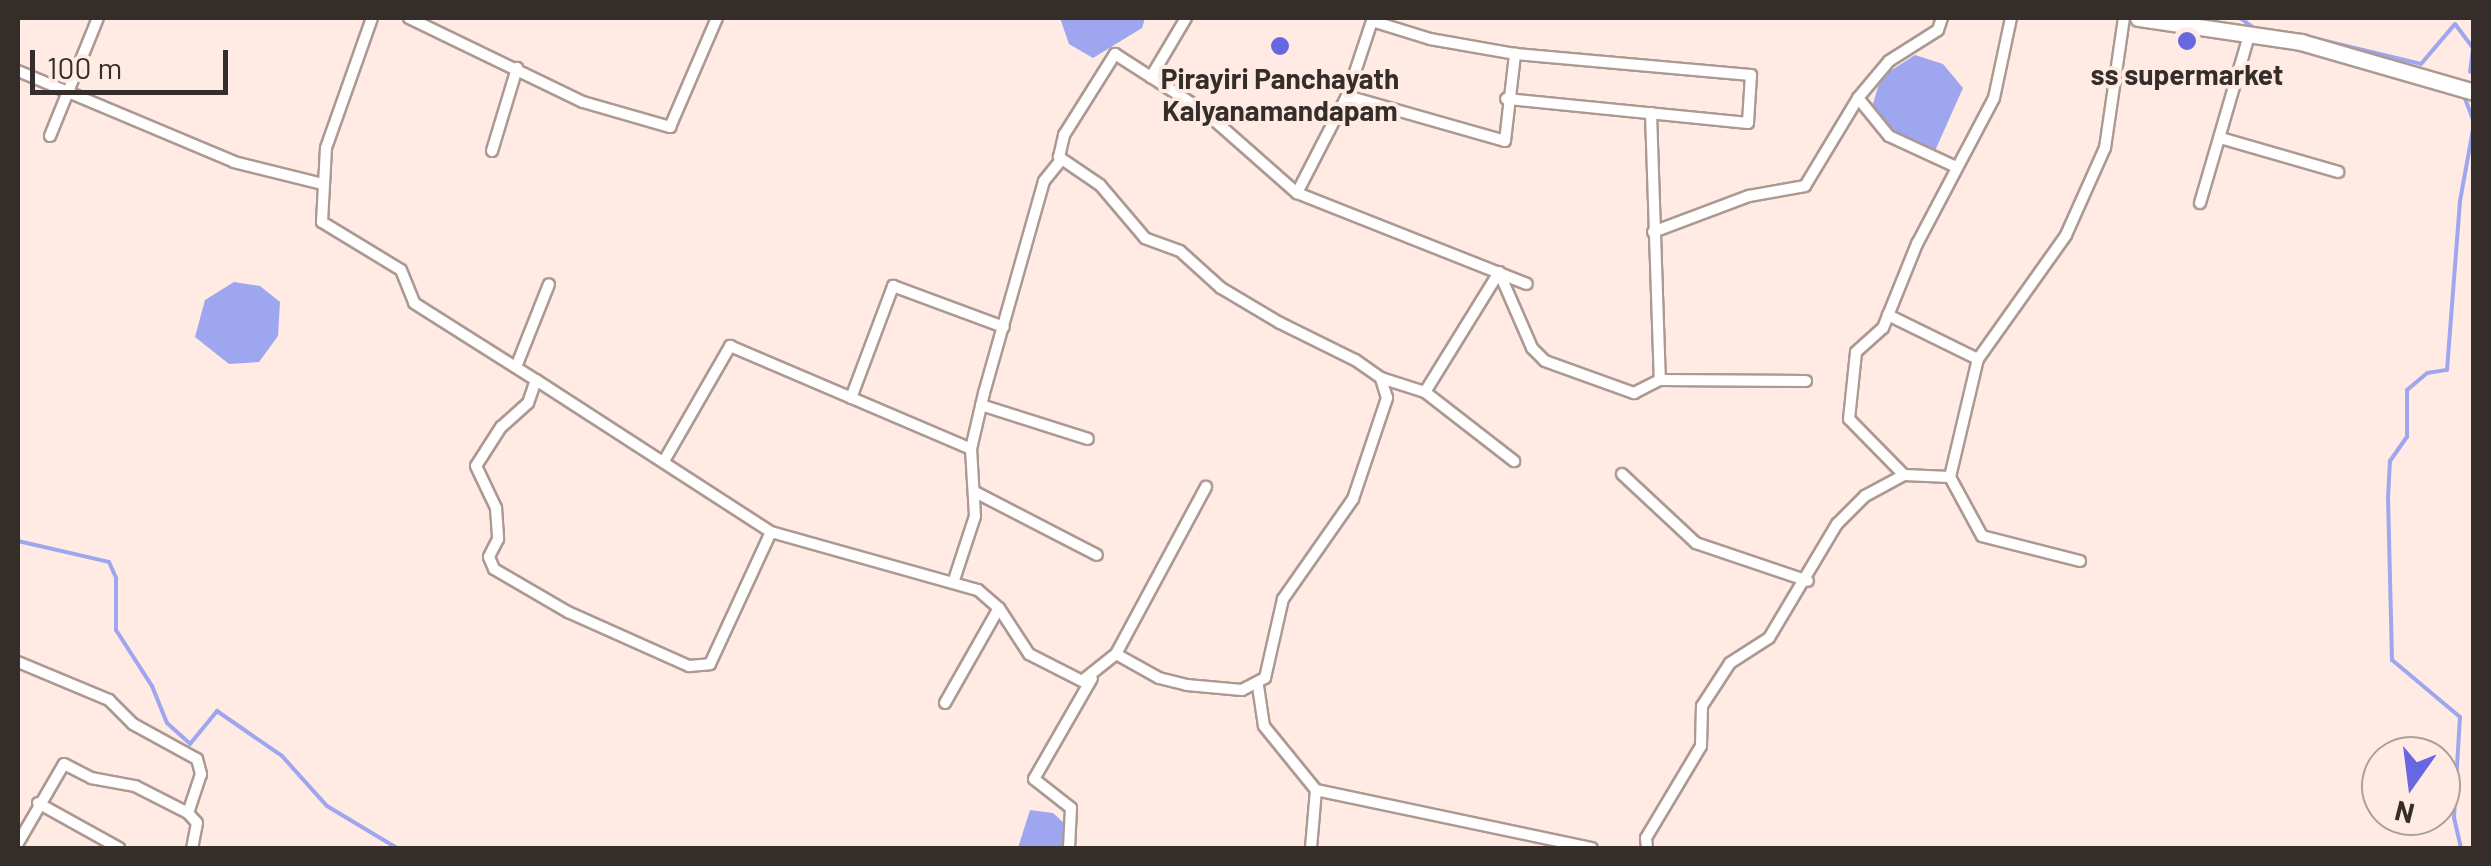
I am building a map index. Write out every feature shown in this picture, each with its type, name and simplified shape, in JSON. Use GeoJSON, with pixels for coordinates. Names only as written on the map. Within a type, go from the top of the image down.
{"type":"FeatureCollection","features":[{"type":"Feature","properties":{"kind":"main road"},"geometry":{"type":"LineString","coordinates":[[2138,18],[2249,35],[2395,66],[2474,92]]}},
{"type":"Feature","properties":{"kind":"street"},"geometry":{"type":"LineString","coordinates":[[50,136],[64,93],[98,18]]}},
{"type":"Feature","properties":{"kind":"street"},"geometry":{"type":"LineString","coordinates":[[372,18],[341,93],[322,184],[322,222],[329,230],[401,270],[414,303],[771,532],[903,574],[954,580],[999,608],[1028,654],[1082,681],[1092,678]]}},
{"type":"Feature","properties":{"kind":"street"},"geometry":{"type":"LineString","coordinates":[[410,18],[444,39],[517,68],[582,102],[670,127],[717,18]]}},
{"type":"Feature","properties":{"kind":"street"},"geometry":{"type":"LineString","coordinates":[[1150,77],[1186,18]]}},
{"type":"Feature","properties":{"kind":"street"},"geometry":{"type":"LineString","coordinates":[[1653,232],[1748,196],[1805,186],[1858,98],[1889,61],[1938,30],[1942,18]]}},
{"type":"Feature","properties":{"kind":"street"},"geometry":{"type":"LineString","coordinates":[[1904,474],[1849,419],[1856,352],[1888,315],[1956,166],[1994,98],[2011,18]]}},
{"type":"Feature","properties":{"kind":"street"},"geometry":{"type":"LineString","coordinates":[[2080,561],[1982,536],[1950,477],[1978,359],[2066,235],[2105,148],[2124,18]]}},
{"type":"Feature","properties":{"kind":"street"},"geometry":{"type":"LineString","coordinates":[[1297,193],[1347,96],[1373,19],[1430,39],[1516,54],[1751,76],[1748,123],[1506,98]]}},
{"type":"Feature","properties":{"kind":"street"},"geometry":{"type":"LineString","coordinates":[[2200,203],[2224,139],[2249,35]]}},
{"type":"Feature","properties":{"kind":"street"},"geometry":{"type":"LineString","coordinates":[[954,580],[975,516],[971,449],[1044,181],[1062,159],[1064,135],[1115,54],[1205,112],[1297,193],[1527,284]]}},
{"type":"Feature","properties":{"kind":"street"},"geometry":{"type":"LineString","coordinates":[[1347,96],[1506,141],[1506,98],[1516,54]]}},
{"type":"Feature","properties":{"kind":"street"},"geometry":{"type":"LineString","coordinates":[[492,150],[517,68]]}},
{"type":"Feature","properties":{"kind":"street"},"geometry":{"type":"LineString","coordinates":[[18,71],[234,162],[322,184]]}},
{"type":"Feature","properties":{"kind":"street"},"geometry":{"type":"LineString","coordinates":[[1858,98],[1889,136],[1956,166]]}},
{"type":"Feature","properties":{"kind":"street"},"geometry":{"type":"LineString","coordinates":[[1650,113],[1660,380]]}},
{"type":"Feature","properties":{"kind":"street"},"geometry":{"type":"LineString","coordinates":[[2224,139],[2338,172]]}},
{"type":"Feature","properties":{"kind":"street"},"geometry":{"type":"LineString","coordinates":[[1062,159],[1100,185],[1145,238],[1180,251],[1221,288],[1381,378],[1425,392],[1514,461]]}},
{"type":"Feature","properties":{"kind":"street"},"geometry":{"type":"LineString","coordinates":[[1499,272],[1532,348],[1545,361],[1634,393],[1660,380],[1806,381]]}},
{"type":"Feature","properties":{"kind":"street"},"geometry":{"type":"LineString","coordinates":[[1425,392],[1499,272]]}},
{"type":"Feature","properties":{"kind":"street"},"geometry":{"type":"LineString","coordinates":[[516,366],[550,284]]}},
{"type":"Feature","properties":{"kind":"street"},"geometry":{"type":"LineString","coordinates":[[851,398],[893,286],[1004,327]]}},
{"type":"Feature","properties":{"kind":"street"},"geometry":{"type":"LineString","coordinates":[[1888,315],[1978,359]]}},
{"type":"Feature","properties":{"kind":"street"},"geometry":{"type":"LineString","coordinates":[[664,461],[730,346],[971,449]]}},
{"type":"Feature","properties":{"kind":"street"},"geometry":{"type":"LineString","coordinates":[[1381,378],[1384,411],[1362,479],[1287,591],[1258,686],[1264,726],[1316,790],[1592,848]]}},
{"type":"Feature","properties":{"kind":"street"},"geometry":{"type":"LineString","coordinates":[[536,380],[528,403],[501,426],[476,466],[496,508],[498,538],[489,557],[494,570],[640,646],[689,666],[710,664],[771,532]]}},
{"type":"Feature","properties":{"kind":"street"},"geometry":{"type":"LineString","coordinates":[[981,405],[1088,438]]}},
{"type":"Feature","properties":{"kind":"street"},"geometry":{"type":"LineString","coordinates":[[1622,474],[1696,543],[1808,582]]}},
{"type":"Feature","properties":{"kind":"street"},"geometry":{"type":"LineString","coordinates":[[1647,848],[1646,838],[1701,746],[1702,706],[1730,662],[1769,638],[1808,582],[1837,524],[1865,496],[1904,474],[1950,477]]}},
{"type":"Feature","properties":{"kind":"street"},"geometry":{"type":"LineString","coordinates":[[1069,848],[1071,808],[1034,779],[1092,678],[1116,654],[1206,487]]}},
{"type":"Feature","properties":{"kind":"street"},"geometry":{"type":"LineString","coordinates":[[975,492],[1097,556]]}},
{"type":"Feature","properties":{"kind":"street"},"geometry":{"type":"LineString","coordinates":[[945,703],[999,608]]}},
{"type":"Feature","properties":{"kind":"street"},"geometry":{"type":"LineString","coordinates":[[1116,654],[1169,682],[1258,686]]}},
{"type":"Feature","properties":{"kind":"street"},"geometry":{"type":"LineString","coordinates":[[18,662],[109,700],[133,724],[196,759],[202,774],[188,813]]}},
{"type":"Feature","properties":{"kind":"street"},"geometry":{"type":"LineString","coordinates":[[18,843],[64,764],[91,778],[135,786],[188,813],[197,824],[192,848]]}},
{"type":"Feature","properties":{"kind":"street"},"geometry":{"type":"LineString","coordinates":[[1311,848],[1316,790]]}},
{"type":"Feature","properties":{"kind":"street"},"geometry":{"type":"LineString","coordinates":[[38,804],[120,848]]}},
{"type":"Feature","properties":{"kind":"water"},"geometry":{"type":"Polygon","coordinates":[[[1060,18],[1145,18],[1142,28],[1093,58],[1069,44],[1060,18]]]}},
{"type":"Feature","properties":{"kind":"water"},"geometry":{"type":"Polygon","coordinates":[[[1915,55],[1943,64],[1963,88],[1934,153],[1888,144],[1869,117],[1881,77],[1915,55]]]}},
{"type":"Feature","properties":{"kind":"water"},"geometry":{"type":"Polygon","coordinates":[[[234,282],[260,286],[280,302],[278,336],[259,362],[229,364],[195,337],[205,300],[234,282]]]}},
{"type":"Feature","properties":{"kind":"water"},"geometry":{"type":"Polygon","coordinates":[[[1030,810],[1053,813],[1065,824],[1064,848],[1018,848],[1030,810]]]}},
{"type":"Feature","properties":{"kind":"waterway"},"geometry":{"type":"LineString","coordinates":[[2240,18],[2255,29]]}},
{"type":"Feature","properties":{"kind":"waterway"},"geometry":{"type":"LineString","coordinates":[[2313,38],[2421,64],[2455,24],[2473,48],[2470,72]]}},
{"type":"Feature","properties":{"kind":"waterway"},"geometry":{"type":"LineString","coordinates":[[2464,96],[2474,122]]}},
{"type":"Feature","properties":{"kind":"waterway"},"geometry":{"type":"LineString","coordinates":[[2461,848],[2454,817],[2460,717],[2392,660],[2388,498],[2390,461],[2407,437],[2407,390],[2427,373],[2447,370],[2460,201],[2474,124]]}},
{"type":"Feature","properties":{"kind":"waterway"},"geometry":{"type":"LineString","coordinates":[[18,541],[109,562],[116,578],[116,630],[152,686],[167,723],[190,744],[217,711],[282,756],[327,806],[397,848]]}},
{"type":"Feature","properties":{"kind":"place","name":"ss supermarket"},"geometry":{"type":"Point","coordinates":[2187,41]}},
{"type":"Feature","properties":{"kind":"place","name":"Pirayiri Panchayath Kalyanamandapam"},"geometry":{"type":"Point","coordinates":[1280,46]}}]}
